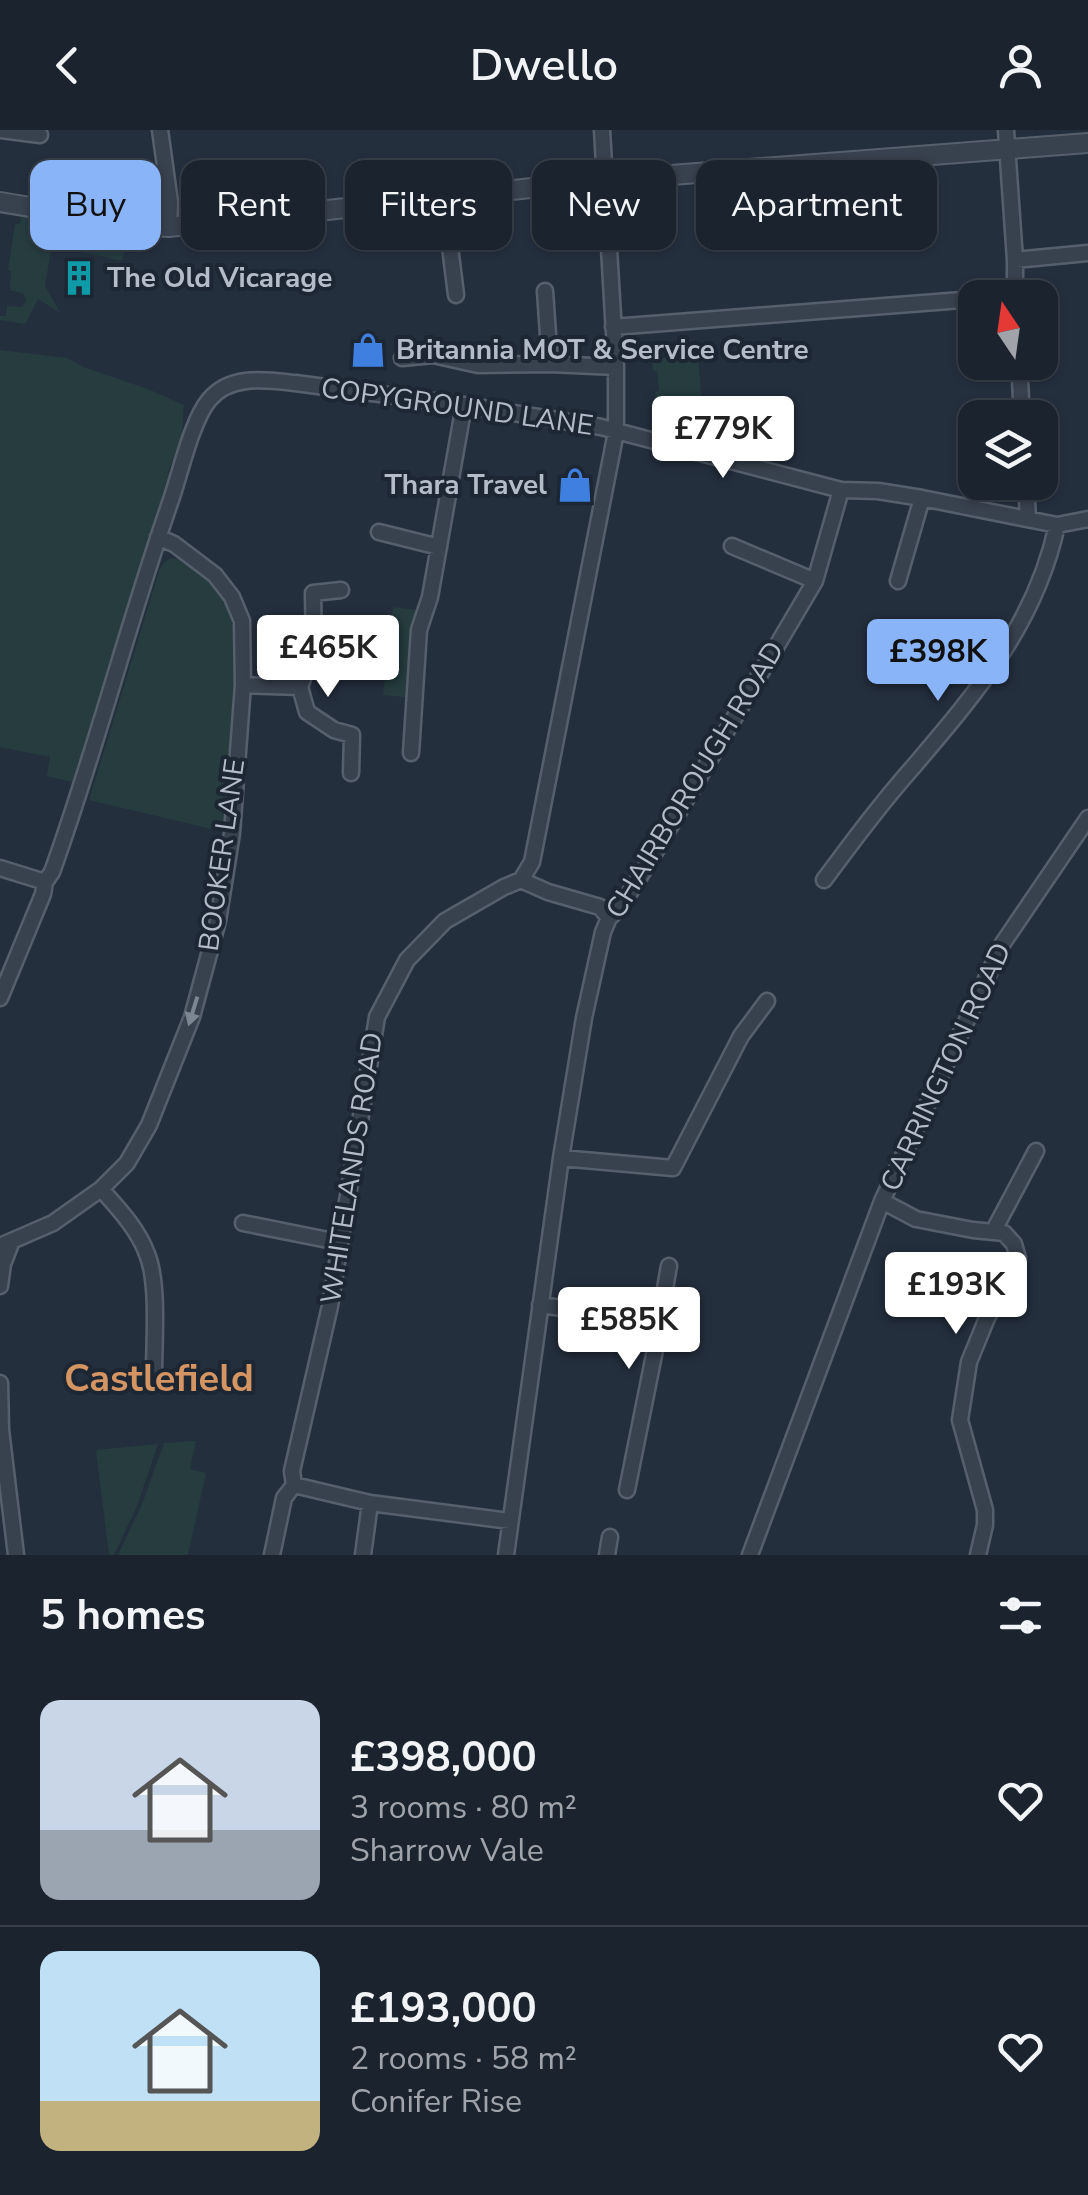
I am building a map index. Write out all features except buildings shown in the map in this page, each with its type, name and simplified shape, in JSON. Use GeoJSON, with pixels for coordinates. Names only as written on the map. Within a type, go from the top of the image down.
{"type":"FeatureCollection","features":[{"type":"Feature","properties":{"kind":"street"},"geometry":{"type":"LineString","coordinates":[[0,130],[40,134]]}},
{"type":"Feature","properties":{"kind":"street"},"geometry":{"type":"LineString","coordinates":[[160,130],[170,202],[169,228]]}},
{"type":"Feature","properties":{"kind":"street"},"geometry":{"type":"LineString","coordinates":[[602,130],[604,160]]}},
{"type":"Feature","properties":{"kind":"street"},"geometry":{"type":"LineString","coordinates":[[1006,130],[1015,280]]}},
{"type":"Feature","properties":{"kind":"street"},"geometry":{"type":"LineString","coordinates":[[676,175],[1088,143]]}},
{"type":"Feature","properties":{"kind":"street"},"geometry":{"type":"LineString","coordinates":[[0,202],[30,207]]}},
{"type":"Feature","properties":{"kind":"street"},"geometry":{"type":"LineString","coordinates":[[161,227],[345,209]]}},
{"type":"Feature","properties":{"kind":"street"},"geometry":{"type":"LineString","coordinates":[[450,250],[456,295]]}},
{"type":"Feature","properties":{"kind":"street"},"geometry":{"type":"LineString","coordinates":[[609,250],[616,432],[532,862],[521,880],[600,907],[609,918]]}},
{"type":"Feature","properties":{"kind":"street"},"geometry":{"type":"LineString","coordinates":[[1015,260],[1088,253]]}},
{"type":"Feature","properties":{"kind":"street"},"geometry":{"type":"LineString","coordinates":[[545,291],[550,364]]}},
{"type":"Feature","properties":{"kind":"street"},"geometry":{"type":"LineString","coordinates":[[613,328],[958,300]]}},
{"type":"Feature","properties":{"kind":"street"},"geometry":{"type":"LineString","coordinates":[[402,358],[433,356],[478,365],[616,368]]}},
{"type":"Feature","properties":{"kind":"street","name":"COPYGROUND LANE"},"geometry":{"type":"LineString","coordinates":[[0,998],[80,795],[196,426],[208,400],[228,384],[254,380],[295,382],[464,404],[601,427],[840,490],[922,498],[1057,526],[1088,519]]}},
{"type":"Feature","properties":{"kind":"street"},"geometry":{"type":"LineString","coordinates":[[411,753],[419,630],[430,597],[464,404]]}},
{"type":"Feature","properties":{"kind":"street","name":"CHAIRBOROUGH ROAD"},"geometry":{"type":"LineString","coordinates":[[506,1555],[561,1158],[602,932],[654,854],[816,581],[840,490]]}},
{"type":"Feature","properties":{"kind":"street"},"geometry":{"type":"LineString","coordinates":[[898,581],[922,498]]}},
{"type":"Feature","properties":{"kind":"street"},"geometry":{"type":"LineString","coordinates":[[1027,500],[1028,519]]}},
{"type":"Feature","properties":{"kind":"street"},"geometry":{"type":"LineString","coordinates":[[824,880],[996,665],[1023,621],[1044,574],[1057,526]]}},
{"type":"Feature","properties":{"kind":"street"},"geometry":{"type":"LineString","coordinates":[[379,532],[438,547]]}},
{"type":"Feature","properties":{"kind":"street","name":"BOOKER LANE"},"geometry":{"type":"LineString","coordinates":[[6,1244],[54,1223],[101,1189],[127,1163],[149,1125],[192,1017],[218,921],[232,832],[243,685],[242,621],[232,597],[215,575],[174,544],[158,538]]}},
{"type":"Feature","properties":{"kind":"street"},"geometry":{"type":"LineString","coordinates":[[732,546],[816,581]]}},
{"type":"Feature","properties":{"kind":"street"},"geometry":{"type":"LineString","coordinates":[[341,590],[313,594],[314,647],[300,687],[306,712],[334,730],[352,735],[351,773]]}},
{"type":"Feature","properties":{"kind":"street"},"geometry":{"type":"LineString","coordinates":[[243,685],[300,687]]}},
{"type":"Feature","properties":{"kind":"street","name":"CARRINGTON ROAD"},"geometry":{"type":"LineString","coordinates":[[750,1555],[882,1202],[1003,943],[1088,819]]}},
{"type":"Feature","properties":{"kind":"street"},"geometry":{"type":"LineString","coordinates":[[0,868],[45,882]]}},
{"type":"Feature","properties":{"kind":"street","name":"WHITELANDS ROAD"},"geometry":{"type":"LineString","coordinates":[[272,1555],[284,1498],[294,1485],[292,1470],[330,1306],[377,1017],[407,960],[445,922],[521,880]]}},
{"type":"Feature","properties":{"kind":"street"},"geometry":{"type":"LineString","coordinates":[[561,1158],[674,1168],[741,1036],[767,1001]]}},
{"type":"Feature","properties":{"kind":"street"},"geometry":{"type":"LineString","coordinates":[[993,1232],[1036,1151]]}},
{"type":"Feature","properties":{"kind":"street"},"geometry":{"type":"LineString","coordinates":[[101,1189],[126,1216],[148,1255],[153,1289],[154,1374]]}},
{"type":"Feature","properties":{"kind":"street"},"geometry":{"type":"LineString","coordinates":[[882,1202],[916,1218],[1004,1234],[1014,1244],[1018,1258],[987,1318],[970,1362],[960,1420],[985,1510],[978,1555]]}},
{"type":"Feature","properties":{"kind":"street"},"geometry":{"type":"LineString","coordinates":[[243,1223],[338,1242]]}},
{"type":"Feature","properties":{"kind":"street"},"geometry":{"type":"LineString","coordinates":[[0,1286],[6,1244]]}},
{"type":"Feature","properties":{"kind":"street"},"geometry":{"type":"LineString","coordinates":[[627,1490],[656,1350],[649,1320],[663,1300],[670,1266]]}},
{"type":"Feature","properties":{"kind":"street"},"geometry":{"type":"LineString","coordinates":[[540,1305],[649,1320]]}},
{"type":"Feature","properties":{"kind":"street"},"geometry":{"type":"LineString","coordinates":[[0,1383],[1,1430],[16,1555]]}},
{"type":"Feature","properties":{"kind":"street"},"geometry":{"type":"LineString","coordinates":[[294,1485],[370,1503],[510,1521]]}},
{"type":"Feature","properties":{"kind":"street"},"geometry":{"type":"LineString","coordinates":[[363,1555],[370,1503]]}},
{"type":"Feature","properties":{"kind":"street"},"geometry":{"type":"LineString","coordinates":[[607,1555],[610,1538]]}},
{"type":"Feature","properties":{"kind":"green space"},"geometry":{"type":"Polygon","coordinates":[[[21,216],[30,218],[30,250],[51,250],[45,286],[60,313],[38,299],[25,324],[0,320],[0,316],[6,316],[7,306],[22,307],[26,301],[24,294],[10,290],[8,270],[15,224],[20,224],[21,216]]]}},
{"type":"Feature","properties":{"kind":"green space"},"geometry":{"type":"Polygon","coordinates":[[[74,250],[126,250],[122,261],[74,250]]]}},
{"type":"Feature","properties":{"kind":"green space"},"geometry":{"type":"Polygon","coordinates":[[[0,350],[67,358],[184,405],[182,434],[168,473],[174,475],[76,783],[47,776],[50,757],[0,747],[0,350]]]}},
{"type":"Feature","properties":{"kind":"green space"},"geometry":{"type":"Polygon","coordinates":[[[683,351],[684,357],[698,352],[702,408],[688,405],[688,411],[683,406],[672,410],[671,402],[656,403],[655,392],[659,391],[652,359],[667,358],[670,354],[671,358],[679,357],[683,351]]]}},
{"type":"Feature","properties":{"kind":"green space"},"geometry":{"type":"Polygon","coordinates":[[[172,558],[187,562],[227,594],[239,631],[232,807],[224,832],[89,800],[160,568],[172,558]]]}},
{"type":"Feature","properties":{"kind":"green space"},"geometry":{"type":"Polygon","coordinates":[[[393,607],[416,610],[405,697],[383,695],[393,607]]]}},
{"type":"Feature","properties":{"kind":"green space"},"geometry":{"type":"Polygon","coordinates":[[[196,1441],[190,1469],[206,1473],[188,1555],[118,1555],[164,1443],[196,1441]]]}},
{"type":"Feature","properties":{"kind":"green space"},"geometry":{"type":"Polygon","coordinates":[[[158,1444],[137,1506],[114,1555],[109,1555],[96,1450],[158,1444]]]}},
{"type":"Feature","properties":{"kind":"place","name":"The Old Vicarage"},"geometry":{"type":"Point","coordinates":[79,278]}},
{"type":"Feature","properties":{"kind":"place","name":"Britannia MOT & Service Centre"},"geometry":{"type":"Point","coordinates":[368,350]}},
{"type":"Feature","properties":{"kind":"place","name":"Thara Travel"},"geometry":{"type":"Point","coordinates":[575,485]}},
{"type":"Feature","properties":{"kind":"district","name":"Castlefield"},"geometry":{"type":"Point","coordinates":[159,1378]}}]}
